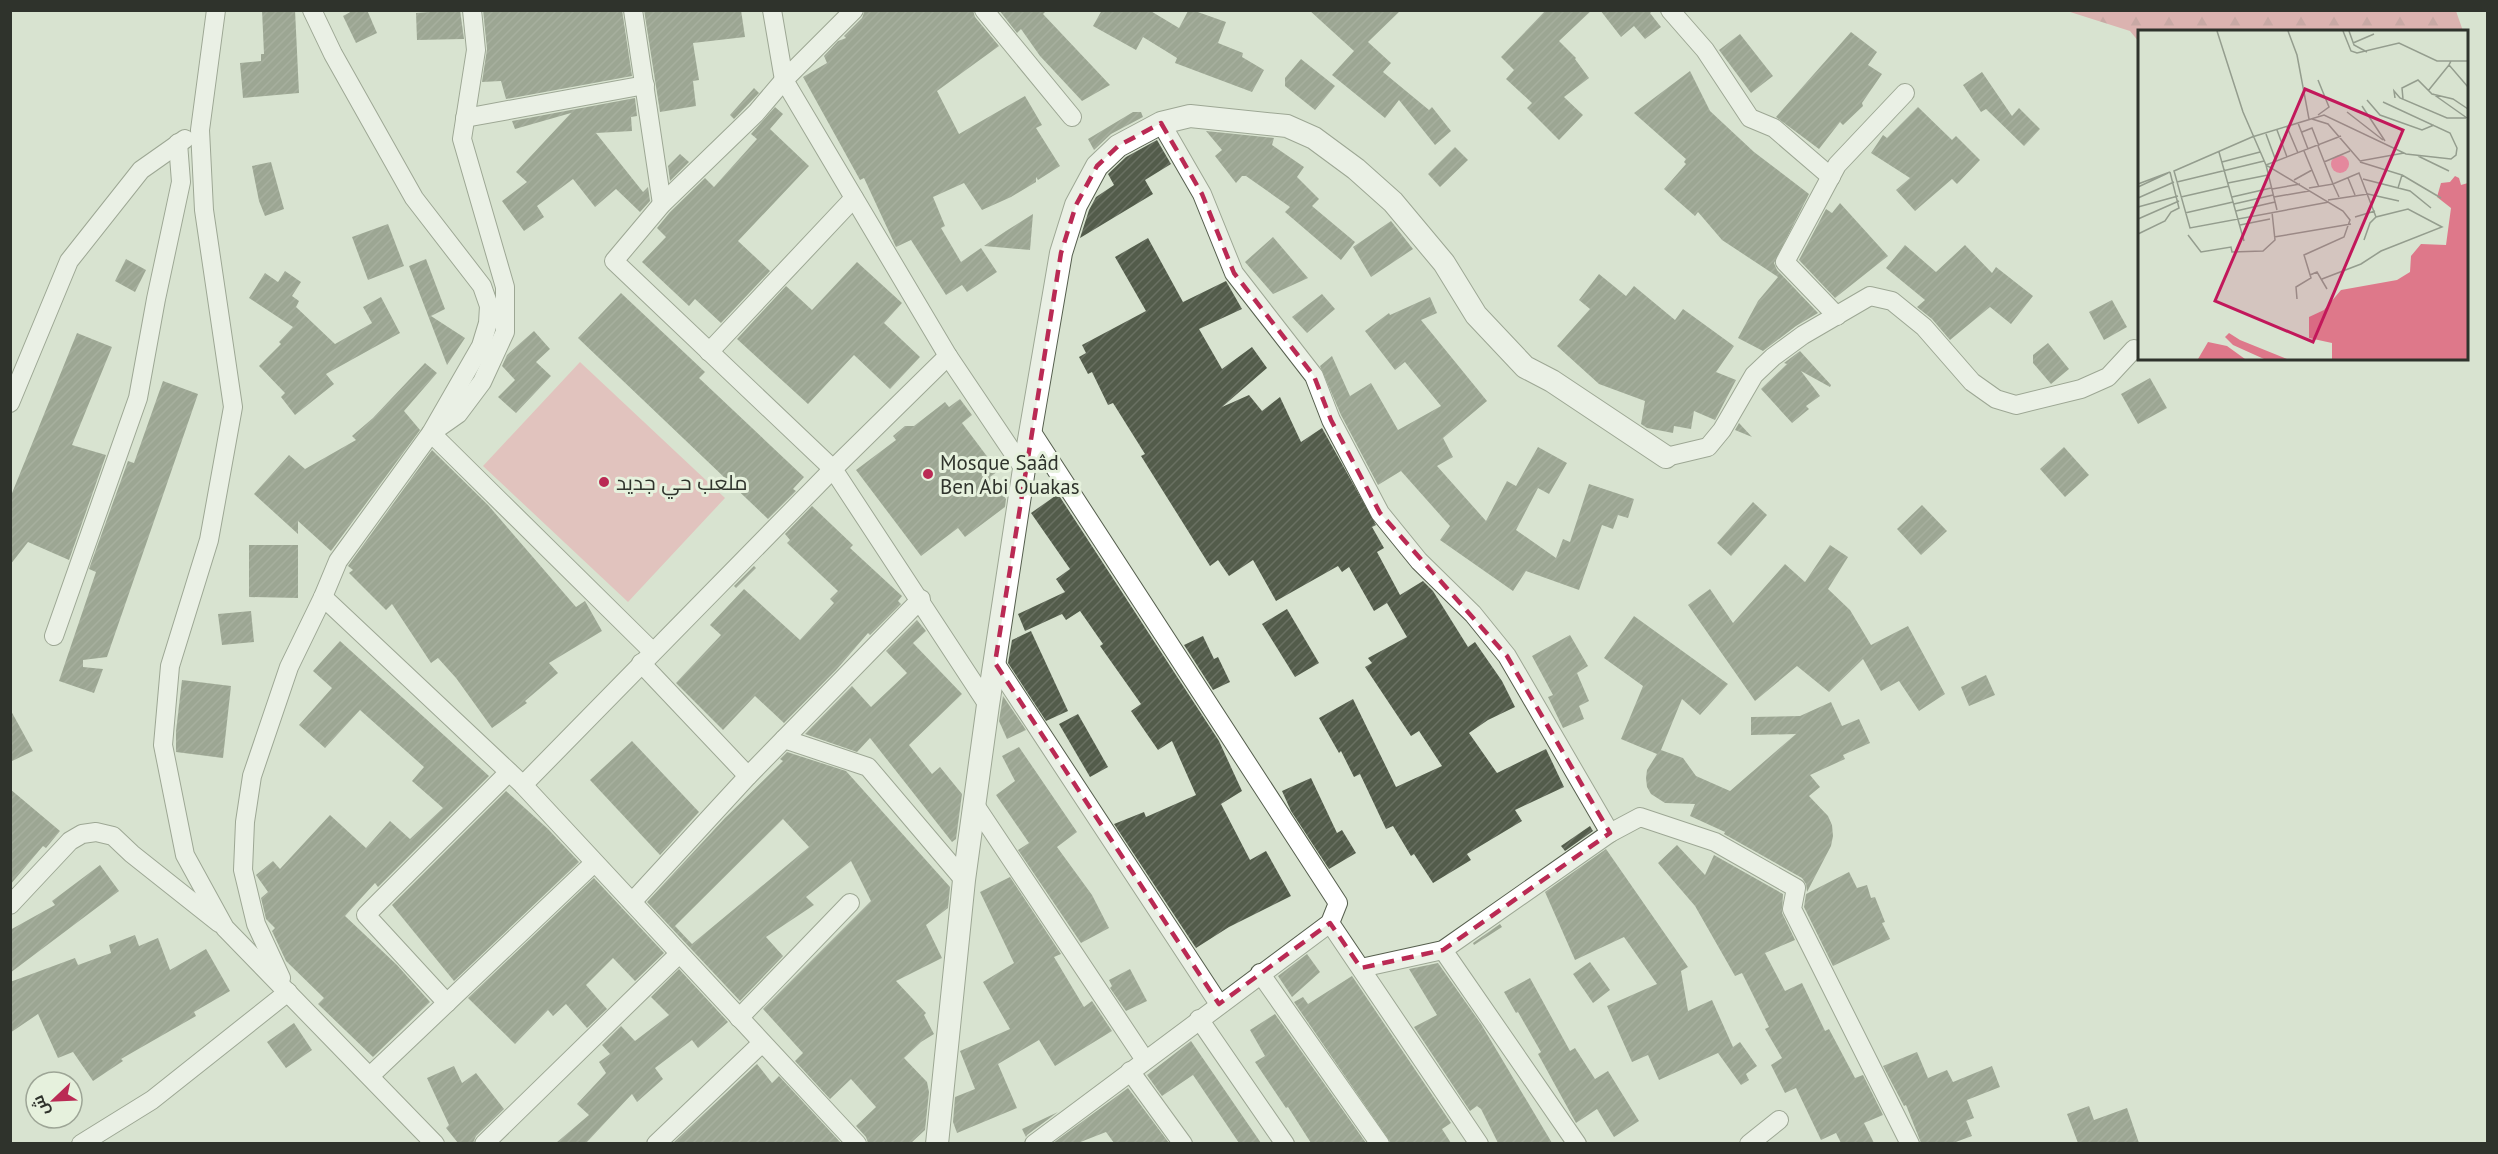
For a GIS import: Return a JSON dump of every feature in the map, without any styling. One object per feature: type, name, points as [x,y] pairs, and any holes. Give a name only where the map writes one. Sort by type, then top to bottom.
[{"type":"street","points":[[216,10],[200,130],[204,210],[232,407],[209,540],[170,666],[163,745],[185,855],[225,928]]},
{"type":"street","points":[[288,992],[256,924],[243,870],[245,822],[252,776],[289,667],[338,561],[432,433],[481,346],[488,323],[489,306],[482,286],[414,198],[333,54],[312,10]]},
{"type":"street","points":[[432,433],[458,414],[482,382],[505,332],[505,287],[462,140],[476,50],[472,10]]},
{"type":"street","points":[[633,10],[662,204]]},
{"type":"street","points":[[772,10],[784,80],[948,356],[1024,469]]},
{"type":"street","points":[[854,10],[784,80],[756,113],[662,204],[614,261],[833,469],[921,599],[988,705]]},
{"type":"street","points":[[984,10],[1072,117]]},
{"type":"street","points":[[1670,10],[1706,50],[1750,118],[1774,128],[1831,177]]},
{"type":"street","points":[[465,118],[645,85]]},
{"type":"street","points":[[1837,316],[1785,262],[1837,165],[1905,93]]},
{"type":"street","points":[[937,1143],[964,880],[988,705],[1024,469],[1061,253],[1076,205],[1097,166],[1118,146],[1161,123],[1190,116],[1287,126],[1314,138],[1356,169],[1393,202],[1444,263],[1476,315],[1525,367],[1552,381],[1666,457],[1708,447],[1722,430],[1754,375],[1773,357],[1803,335],[1870,296],[1892,301],[1924,327],[1972,382],[1996,399],[2016,405],[2073,391],[2108,377],[2134,349]]},
{"type":"street","points":[[1161,123],[1202,195],[1234,273],[1314,376],[1331,420],[1380,513],[1419,561],[1473,614],[1507,656],[1610,833]]},
{"type":"street","points":[[10,403],[69,261],[141,170],[200,130]]},
{"type":"street","points":[[54,636],[138,398],[181,182],[178,143]]},
{"type":"street","points":[[709,352],[854,198]]},
{"type":"street","points":[[447,1003],[366,915],[646,657],[948,356]]},
{"type":"street","points":[[1031,431],[1338,903],[1330,923],[1034,1143]]},
{"type":"street","points":[[432,433],[646,657],[748,776]]},
{"type":"street","points":[[323,597],[516,779],[762,1043],[847,1140]]},
{"type":"street","points":[[632,902],[748,776],[921,599]]},
{"type":"street","points":[[995,663],[1219,1004]]},
{"type":"street","points":[[784,739],[868,766],[964,880]]},
{"type":"street","points":[[975,805],[1138,1065],[1183,1143]]},
{"type":"street","points":[[1361,968],[1443,950],[1610,833],[1640,817],[1714,842],[1796,888],[1792,909],[1910,1143]]},
{"type":"street","points":[[10,905],[70,841],[82,834],[96,832],[112,836],[225,928],[435,1143]]},
{"type":"street","points":[[370,1076],[594,863]]},
{"type":"street","points":[[739,1018],[850,903]]},
{"type":"street","points":[[1330,923],[1479,1143]]},
{"type":"street","points":[[1443,950],[1577,1143]]},
{"type":"street","points":[[484,1143],[679,954]]},
{"type":"street","points":[[1260,973],[1380,1143]]},
{"type":"street","points":[[81,1143],[152,1100],[288,992]]},
{"type":"street","points":[[1199,1019],[1285,1143]]},
{"type":"street","points":[[656,1143],[762,1043]]},
{"type":"street","points":[[1749,1143],[1779,1120]]},
{"type":"highlighted area","points":[[1161,123],[1202,194],[1234,273],[1314,376],[1331,420],[1380,513],[1507,656],[1610,833],[1443,950],[1361,968],[1330,923],[1219,1004],[995,663],[1061,253],[1076,205],[1097,166],[1118,146]]},
{"type":"green space","points":[[2067,11],[2456,11],[2463,30],[2138,30],[2138,41],[2130,31]]},
{"type":"shaded area","name":"ملعب حي جديد","points":[[580,362],[725,498],[628,602],[483,466]]},
{"type":"building","points":[[262,10],[295,10],[299,93],[243,98],[240,63],[261,61],[261,54],[264,54]]},
{"type":"building","points":[[354,10],[367,10],[377,33],[356,43],[343,16]]},
{"type":"building","points":[[460,10],[464,39],[417,40],[416,13]]},
{"type":"building","points":[[483,10],[622,10],[632,76],[506,99],[501,81],[482,82],[487,49]]},
{"type":"building","points":[[644,10],[741,10],[745,37],[693,43],[699,80],[693,81],[696,106],[660,112]]},
{"type":"building","points":[[865,10],[973,10],[975,17],[999,46],[937,91],[959,134],[1025,96],[1042,125],[1036,128],[1060,166],[1038,180],[1036,177],[1036,182],[1011,197],[982,210],[964,183],[933,197],[945,226],[941,228],[961,262],[981,248],[997,272],[967,292],[962,285],[946,295],[911,240],[896,247],[864,178],[860,180],[803,77],[827,63],[824,56],[838,41],[846,38],[844,36],[862,18]]},
{"type":"building","points":[[999,10],[1047,10],[1043,14],[1110,85],[1082,101],[1040,56],[1021,29],[1017,33]]},
{"type":"building","points":[[1102,10],[1149,10],[1179,28],[1188,11],[1195,11],[1226,22],[1218,43],[1243,53],[1242,57],[1264,70],[1252,92],[1175,63],[1177,58],[1143,37],[1136,50],[1093,26]]},
{"type":"building","points":[[1309,10],[1401,10],[1368,42],[1391,63],[1383,72],[1429,110],[1432,107],[1451,131],[1435,145],[1399,100],[1385,118],[1332,75],[1354,51]]},
{"type":"building","points":[[1546,10],[1592,10],[1559,41],[1576,58],[1589,78],[1564,97],[1583,115],[1559,140],[1527,108],[1532,103],[1506,79],[1514,70],[1501,57]]},
{"type":"building","points":[[1600,10],[1653,10],[1650,13],[1661,27],[1645,39],[1634,26],[1621,37]]},
{"type":"building","points":[[1851,32],[1877,52],[1868,65],[1882,74],[1862,103],[1863,106],[1843,125],[1840,122],[1819,149],[1776,117]]},
{"type":"building","points":[[1740,34],[1773,76],[1751,93],[1719,50]]},
{"type":"building","points":[[1301,59],[1335,86],[1315,110],[1285,86],[1285,78]]},
{"type":"building","points":[[1690,71],[1710,111],[1754,152],[1809,194],[1774,263],[1777,270],[1818,313],[1796,326],[1763,351],[1738,338],[1758,301],[1778,277],[1722,240],[1698,212],[1695,216],[1664,189],[1686,164],[1684,162],[1686,159],[1634,113]]},
{"type":"building","points":[[1982,72],[2012,116],[2019,108],[2040,129],[2024,146],[1986,109],[1981,112],[1963,85]]},
{"type":"building","points":[[754,88],[759,93],[734,119],[730,115]]},
{"type":"building","points":[[635,98],[637,116],[631,117],[632,131],[596,133],[643,192],[648,187],[650,201],[640,212],[616,189],[595,207],[573,179],[537,206],[544,217],[524,231],[502,201],[527,182],[516,172],[571,113],[515,129],[512,121]]},
{"type":"building","points":[[775,107],[783,114],[770,129],[809,166],[738,241],[770,271],[721,323],[695,299],[689,306],[642,262],[666,237],[657,228],[670,212],[705,178],[714,187],[757,139],[751,134]]},
{"type":"building","points":[[1918,107],[1952,140],[1956,136],[1980,160],[1957,184],[1952,179],[1915,211],[1896,190],[1910,178],[1871,153],[1883,135],[1887,138]]},
{"type":"building","points":[[1133,112],[1141,112],[1143,117],[1111,134],[1094,150],[1088,139]]},
{"type":"building","points":[[1206,131],[1274,138],[1272,145],[1304,167],[1297,177],[1319,199],[1312,206],[1355,242],[1341,260],[1285,212],[1290,207],[1246,176],[1242,176],[1236,183],[1215,156],[1222,150]]},
{"type":"building","points":[[1157,140],[1171,164],[1145,180],[1153,194],[1080,238],[1096,197],[1114,185],[1108,174],[1126,157]]},
{"type":"building","points":[[1455,147],[1468,160],[1440,187],[1428,174]]},
{"type":"building","points":[[680,154],[689,162],[670,181],[668,166]]},
{"type":"building","points":[[271,162],[284,209],[265,216],[259,201],[252,166]]},
{"type":"building","points":[[1840,203],[1888,256],[1835,298],[1799,260],[1826,209],[1832,213]]},
{"type":"building","points":[[1033,214],[1030,250],[984,246],[1006,231]]},
{"type":"building","points":[[1391,221],[1413,249],[1371,277],[1353,247]]},
{"type":"building","points":[[388,224],[404,266],[368,280],[352,237]]},
{"type":"building","points":[[1273,237],[1308,278],[1273,294],[1245,262]]},
{"type":"building","points":[[1148,238],[1183,302],[1226,281],[1242,309],[1199,329],[1222,369],[1252,347],[1267,368],[1222,407],[1249,395],[1262,411],[1280,397],[1301,442],[1322,428],[1376,525],[1372,527],[1384,548],[1377,552],[1400,595],[1423,581],[1433,591],[1468,647],[1475,642],[1502,681],[1515,707],[1488,720],[1469,733],[1497,773],[1546,749],[1564,787],[1515,810],[1522,821],[1467,854],[1471,860],[1433,883],[1414,854],[1411,856],[1393,826],[1386,829],[1360,774],[1354,777],[1341,751],[1339,753],[1319,718],[1353,699],[1396,787],[1442,766],[1419,731],[1411,736],[1365,667],[1372,663],[1368,658],[1407,637],[1387,603],[1374,611],[1349,567],[1342,572],[1338,566],[1276,601],[1253,560],[1229,576],[1218,560],[1210,566],[1141,456],[1145,454],[1113,403],[1108,405],[1092,372],[1088,374],[1079,357],[1086,353],[1082,345],[1146,311],[1115,257]]},
{"type":"building","points":[[1905,245],[1936,272],[1965,245],[1992,273],[1996,267],[2033,296],[2011,324],[1990,307],[1950,340],[1932,319],[1917,307],[1925,300],[1886,268]]},
{"type":"building","points":[[126,259],[146,270],[135,292],[115,281]]},
{"type":"building","points":[[426,259],[445,309],[431,316],[465,338],[447,365],[409,266]]},
{"type":"building","points":[[857,262],[902,303],[884,323],[920,357],[890,389],[854,355],[808,404],[737,339],[786,286],[812,310]]},
{"type":"building","points":[[285,271],[301,282],[292,296],[299,301],[296,307],[335,344],[372,323],[363,307],[381,297],[400,333],[326,374],[334,384],[295,415],[281,397],[285,393],[259,366],[281,344],[279,342],[293,327],[249,298],[265,273],[278,282]]},
{"type":"building","points":[[1599,274],[1626,296],[1634,286],[1675,320],[1683,309],[1734,346],[1716,372],[1736,380],[1715,420],[1694,411],[1691,429],[1674,426],[1673,433],[1647,428],[1641,424],[1645,401],[1599,384],[1557,346],[1590,309],[1579,300]]},
{"type":"building","points":[[621,293],[705,372],[699,378],[804,477],[793,489],[796,491],[768,519],[578,338]]},
{"type":"building","points":[[1322,294],[1335,309],[1307,333],[1292,317]]},
{"type":"building","points":[[1430,297],[1437,313],[1421,320],[1487,401],[1443,438],[1453,457],[1437,466],[1486,521],[1507,481],[1516,486],[1538,447],[1567,463],[1549,494],[1538,488],[1516,530],[1556,558],[1563,539],[1570,542],[1589,484],[1634,499],[1628,518],[1618,515],[1613,529],[1602,525],[1579,590],[1526,571],[1513,591],[1440,540],[1450,526],[1401,471],[1378,485],[1341,415],[1320,366],[1332,356],[1350,396],[1371,383],[1398,430],[1441,406],[1405,362],[1395,370],[1365,331],[1389,313],[1390,315]]},
{"type":"building","points":[[2112,300],[2127,327],[2104,340],[2089,312]]},
{"type":"building","points":[[534,331],[550,349],[536,362],[551,376],[516,413],[498,397],[515,380],[502,366],[507,355]]},
{"type":"building","points":[[77,333],[112,347],[72,445],[106,455],[69,560],[28,542],[10,565],[10,498]]},
{"type":"building","points":[[2048,343],[2069,369],[2051,384],[2033,363],[2033,355]]},
{"type":"building","points":[[1800,351],[1831,385],[1830,387],[1801,371],[1820,396],[1806,406],[1809,409],[1792,423],[1761,389],[1787,364],[1784,363]]},
{"type":"building","points":[[425,363],[437,373],[404,411],[420,430],[331,551],[298,521],[298,534],[254,494],[289,455],[305,469],[356,440],[352,436],[373,418]]},
{"type":"building","points":[[2150,378],[2167,408],[2138,424],[2121,394]]},
{"type":"building","points":[[163,381],[198,394],[107,657],[83,660],[83,667],[103,669],[94,693],[59,681],[96,572],[89,569],[128,461],[134,463]]},
{"type":"building","points":[[960,399],[972,415],[962,423],[998,471],[990,477],[1006,499],[1005,507],[965,537],[958,528],[921,556],[856,470],[896,440],[893,436],[905,426],[914,426],[945,402],[949,407]]},
{"type":"building","points":[[1739,423],[1752,437],[1735,430]]},
{"type":"building","points":[[2064,447],[2089,475],[2065,497],[2040,469]]},
{"type":"building","points":[[432,450],[488,505],[576,607],[585,601],[602,631],[549,663],[558,673],[525,701],[527,703],[492,728],[456,678],[438,658],[431,663],[392,604],[386,610],[349,573],[353,570],[348,566]]},
{"type":"building","points":[[1058,494],[1219,741],[1242,791],[1221,804],[1250,860],[1266,851],[1291,896],[1229,927],[1196,948],[1114,824],[1144,812],[1146,817],[1196,795],[1172,741],[1158,750],[1131,711],[1141,704],[1100,646],[1103,644],[1080,611],[1066,620],[1062,614],[1025,631],[1018,614],[1065,592],[1056,579],[1070,569],[1031,513]]},
{"type":"building","points":[[1753,502],[1767,515],[1731,556],[1717,543]]},
{"type":"building","points":[[1922,505],[1947,531],[1921,555],[1897,529]]},
{"type":"building","points":[[812,506],[853,545],[850,548],[902,596],[898,601],[901,604],[870,635],[868,633],[837,669],[784,723],[755,696],[723,730],[676,683],[721,635],[710,625],[744,589],[800,640],[834,603],[830,599],[838,591],[787,543],[790,540],[785,534]]},
{"type":"building","points":[[249,545],[298,545],[298,598],[249,597]]},
{"type":"building","points":[[1830,545],[1848,557],[1828,589],[1850,610],[1871,645],[1908,626],[1945,694],[1919,711],[1899,681],[1881,691],[1863,659],[1829,692],[1797,666],[1755,701],[1688,605],[1710,589],[1733,623],[1785,564],[1805,582]]},
{"type":"building","points":[[754,566],[756,568],[736,588],[734,586]]},
{"type":"building","points":[[1287,609],[1319,663],[1295,677],[1262,624]]},
{"type":"building","points":[[251,611],[254,642],[222,645],[218,614]]},
{"type":"building","points":[[1634,616],[1728,684],[1700,715],[1682,699],[1661,750],[1683,758],[1696,776],[1730,791],[1796,734],[1751,735],[1751,717],[1800,716],[1831,702],[1842,726],[1859,719],[1870,743],[1843,755],[1845,759],[1810,775],[1820,787],[1809,796],[1828,816],[1833,836],[1831,846],[1807,892],[1802,878],[1724,834],[1725,832],[1690,816],[1695,804],[1665,803],[1651,794],[1647,787],[1647,770],[1657,754],[1621,739],[1643,686],[1604,658]]},
{"type":"building","points":[[917,620],[926,631],[913,643],[962,694],[909,745],[932,774],[940,767],[962,794],[956,839],[952,842],[870,738],[857,752],[805,734],[852,686],[871,707],[907,673],[886,651]]},
{"type":"building","points":[[1031,631],[1068,711],[1046,721],[1008,663],[1012,640]]},
{"type":"building","points":[[1570,635],[1588,666],[1577,673],[1589,701],[1579,706],[1584,719],[1563,728],[1548,697],[1553,695],[1532,656]]},
{"type":"building","points":[[1203,636],[1214,659],[1218,657],[1230,682],[1213,690],[1184,645]]},
{"type":"building","points":[[340,641],[489,776],[378,887],[375,883],[345,916],[397,965],[430,1002],[373,1057],[318,1004],[324,998],[286,961],[272,931],[275,928],[266,919],[261,898],[268,892],[256,875],[273,861],[280,869],[330,815],[366,848],[390,821],[410,839],[443,808],[412,781],[424,767],[360,710],[325,748],[299,725],[332,688],[313,671]]},
{"type":"building","points":[[1986,675],[1995,695],[1969,706],[1961,687]]},
{"type":"building","points":[[182,680],[231,686],[223,758],[176,752]]},
{"type":"building","points":[[1003,696],[1026,730],[1007,739],[999,721]]},
{"type":"building","points":[[10,709],[33,751],[10,762]]},
{"type":"building","points":[[1078,714],[1108,767],[1090,777],[1059,724]]},
{"type":"building","points":[[632,741],[699,812],[660,855],[590,780]]},
{"type":"building","points":[[1019,747],[1077,832],[1057,847],[1092,895],[1109,928],[1081,943],[1018,850],[1029,843],[996,795],[1015,781],[1002,756]]},
{"type":"building","points":[[787,752],[846,771],[950,887],[948,908],[926,925],[942,958],[896,981],[926,1013],[924,1015],[934,1034],[921,1042],[904,1058],[927,1082],[929,1092],[925,1130],[911,1143],[868,1143],[866,1137],[856,1126],[876,1107],[851,1079],[830,1099],[795,1061],[803,1053],[763,1009],[871,901],[851,861],[806,897],[814,905],[766,937],[783,956],[740,1001],[647,902],[725,818],[783,761],[780,759]],"holes":[[[783,819],[809,847],[692,944],[675,926]]]},
{"type":"building","points":[[1311,778],[1337,833],[1342,830],[1356,853],[1329,869],[1291,811],[1282,791]]},
{"type":"building","points":[[10,789],[60,831],[46,848],[43,846],[10,885]]},
{"type":"building","points":[[506,791],[548,829],[579,862],[454,981],[392,905]]},
{"type":"building","points":[[1590,826],[1593,831],[1565,851],[1561,846]]},
{"type":"building","points":[[1677,845],[1705,875],[1714,855],[1783,894],[1782,913],[1795,940],[1765,953],[1785,991],[1802,983],[1825,1031],[1829,1029],[1855,1078],[1863,1075],[1883,1115],[1864,1123],[1874,1143],[1841,1143],[1836,1133],[1821,1140],[1796,1088],[1785,1093],[1771,1065],[1782,1058],[1765,1029],[1769,1027],[1742,973],[1735,976],[1695,906],[1658,863]]},
{"type":"building","points":[[1606,849],[1688,967],[1681,971],[1688,1011],[1712,1000],[1733,1047],[1740,1042],[1757,1066],[1746,1074],[1749,1080],[1741,1085],[1718,1053],[1659,1080],[1648,1055],[1632,1062],[1607,1006],[1657,984],[1624,937],[1575,960],[1545,892]]},
{"type":"building","points":[[100,865],[119,891],[10,973],[10,930],[55,905],[52,901]]},
{"type":"building","points":[[1849,872],[1857,888],[1867,885],[1871,898],[1875,897],[1885,922],[1882,923],[1890,939],[1833,966],[1804,907],[1806,894]]},
{"type":"building","points":[[1010,877],[1061,954],[1054,957],[1084,1007],[1092,1001],[1112,1031],[1055,1066],[1039,1040],[998,1064],[1017,1108],[957,1133],[953,1122],[955,1097],[975,1089],[960,1051],[1010,1029],[983,982],[1014,963],[980,892]]},
{"type":"building","points":[[594,878],[664,953],[635,981],[613,958],[586,985],[607,1009],[587,1028],[566,1004],[553,1016],[548,1010],[515,1044],[468,998]]},
{"type":"building","points":[[1500,924],[1502,927],[1474,945],[1473,943]]},
{"type":"building","points":[[135,935],[139,946],[158,938],[170,970],[206,949],[230,991],[194,1012],[196,1016],[121,1059],[123,1061],[93,1081],[73,1052],[58,1058],[38,1014],[10,1033],[10,982],[75,958],[78,965],[111,953],[109,945]]},
{"type":"building","points":[[1307,954],[1320,972],[1292,997],[1278,976]]},
{"type":"building","points":[[1590,962],[1610,990],[1593,1003],[1573,974]]},
{"type":"building","points":[[1438,963],[1481,1024],[1552,1143],[1498,1143],[1481,1109],[1477,1106],[1470,1111],[1414,1027],[1437,1015],[1409,969]]},
{"type":"building","points":[[679,969],[728,1022],[698,1048],[692,1040],[655,1068],[663,1079],[637,1102],[632,1094],[586,1143],[556,1143],[589,1115],[577,1104],[606,1073],[599,1062],[610,1054],[602,1045],[621,1026],[635,1041],[669,1015],[651,997]]},
{"type":"building","points":[[1130,969],[1147,1001],[1126,1011],[1110,988],[1112,986],[1109,980]]},
{"type":"building","points":[[1352,976],[1451,1123],[1442,1129],[1451,1143],[1391,1143],[1294,1002],[1303,997],[1308,1004]]},
{"type":"building","points":[[1530,978],[1570,1051],[1575,1048],[1595,1079],[1608,1071],[1639,1121],[1614,1137],[1597,1109],[1576,1123],[1538,1054],[1541,1052],[1504,992]]},
{"type":"building","points":[[1275,1014],[1366,1143],[1311,1143],[1288,1107],[1286,1108],[1255,1062],[1265,1056],[1250,1030]]},
{"type":"building","points":[[294,1023],[312,1050],[286,1068],[267,1042]]},
{"type":"building","points":[[1191,1041],[1261,1143],[1239,1143],[1193,1075],[1162,1096],[1147,1075]]},
{"type":"building","points":[[1917,1052],[1928,1078],[1947,1070],[1953,1082],[1992,1066],[2000,1087],[1967,1100],[1974,1118],[1966,1121],[1972,1136],[1953,1143],[1921,1143],[1906,1105],[1904,1106],[1883,1066]]},
{"type":"building","points":[[757,1064],[772,1083],[779,1076],[841,1143],[673,1143]]},
{"type":"building","points":[[454,1066],[462,1083],[476,1073],[504,1109],[476,1136],[473,1143],[458,1143],[446,1128],[449,1125],[427,1078]]},
{"type":"building","points":[[1128,1088],[1169,1143],[1114,1143],[1106,1132],[1078,1143],[1053,1143]]},
{"type":"building","points":[[2089,1106],[2094,1120],[2127,1108],[2139,1143],[2078,1143],[2067,1114]]},
{"type":"building","points":[[1058,1112],[1027,1135],[1026,1137],[1022,1129]]},
{"type":"place","name":"Mosque Saâd Ben Abi Ouakas","points":[[928,474]]},
{"type":"place","name":"ملعب حي جديد","points":[[604,482]]}]
